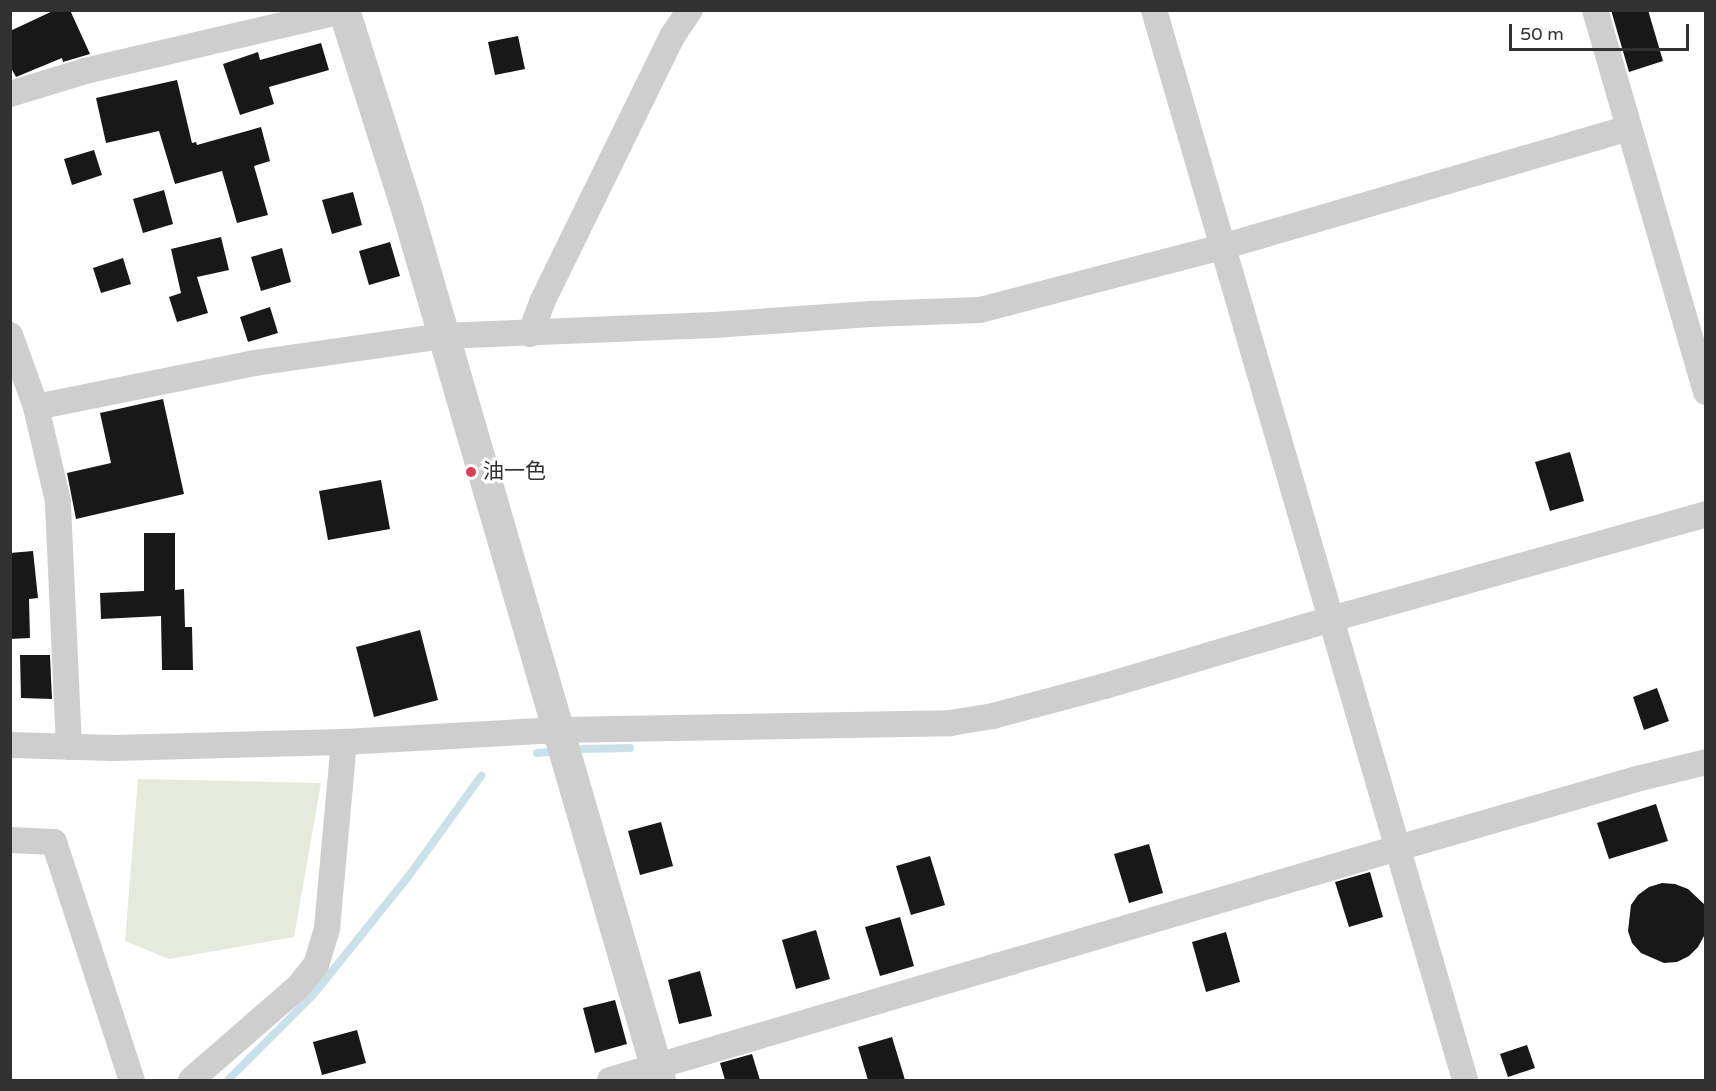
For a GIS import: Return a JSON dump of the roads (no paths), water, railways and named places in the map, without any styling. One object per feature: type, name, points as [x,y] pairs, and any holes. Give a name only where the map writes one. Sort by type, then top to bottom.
[{"type":"street","points":[[530,334],[542,302],[673,35],[690,10]]},
{"type":"street","points":[[1154,10],[1465,1080]]},
{"type":"street","points":[[1595,10],[1706,392]]},
{"type":"street","points":[[10,94],[85,70],[345,11],[408,213],[658,1074]]},
{"type":"street","points":[[36,407],[255,363],[442,336],[530,334],[980,310],[1222,247],[1629,128]]},
{"type":"street","points":[[10,335],[36,407],[58,501],[69,747]]},
{"type":"street","points":[[10,745],[114,748],[344,742],[558,730],[950,723],[993,716],[1094,689],[1331,618],[1706,514]]},
{"type":"street","points":[[191,1080],[298,987],[316,965],[327,928],[344,742]]},
{"type":"street","points":[[610,1080],[658,1074],[1398,848],[1641,778],[1706,762]]},
{"type":"street","points":[[10,840],[54,842],[132,1080]]},
{"type":"waterway","points":[[582,749],[630,748]]},
{"type":"waterway","points":[[537,753],[550,752]]},
{"type":"waterway","points":[[228,1080],[313,995],[408,877],[481,776]]},
{"type":"place","name":"油一色","points":[[471,472]]}]
